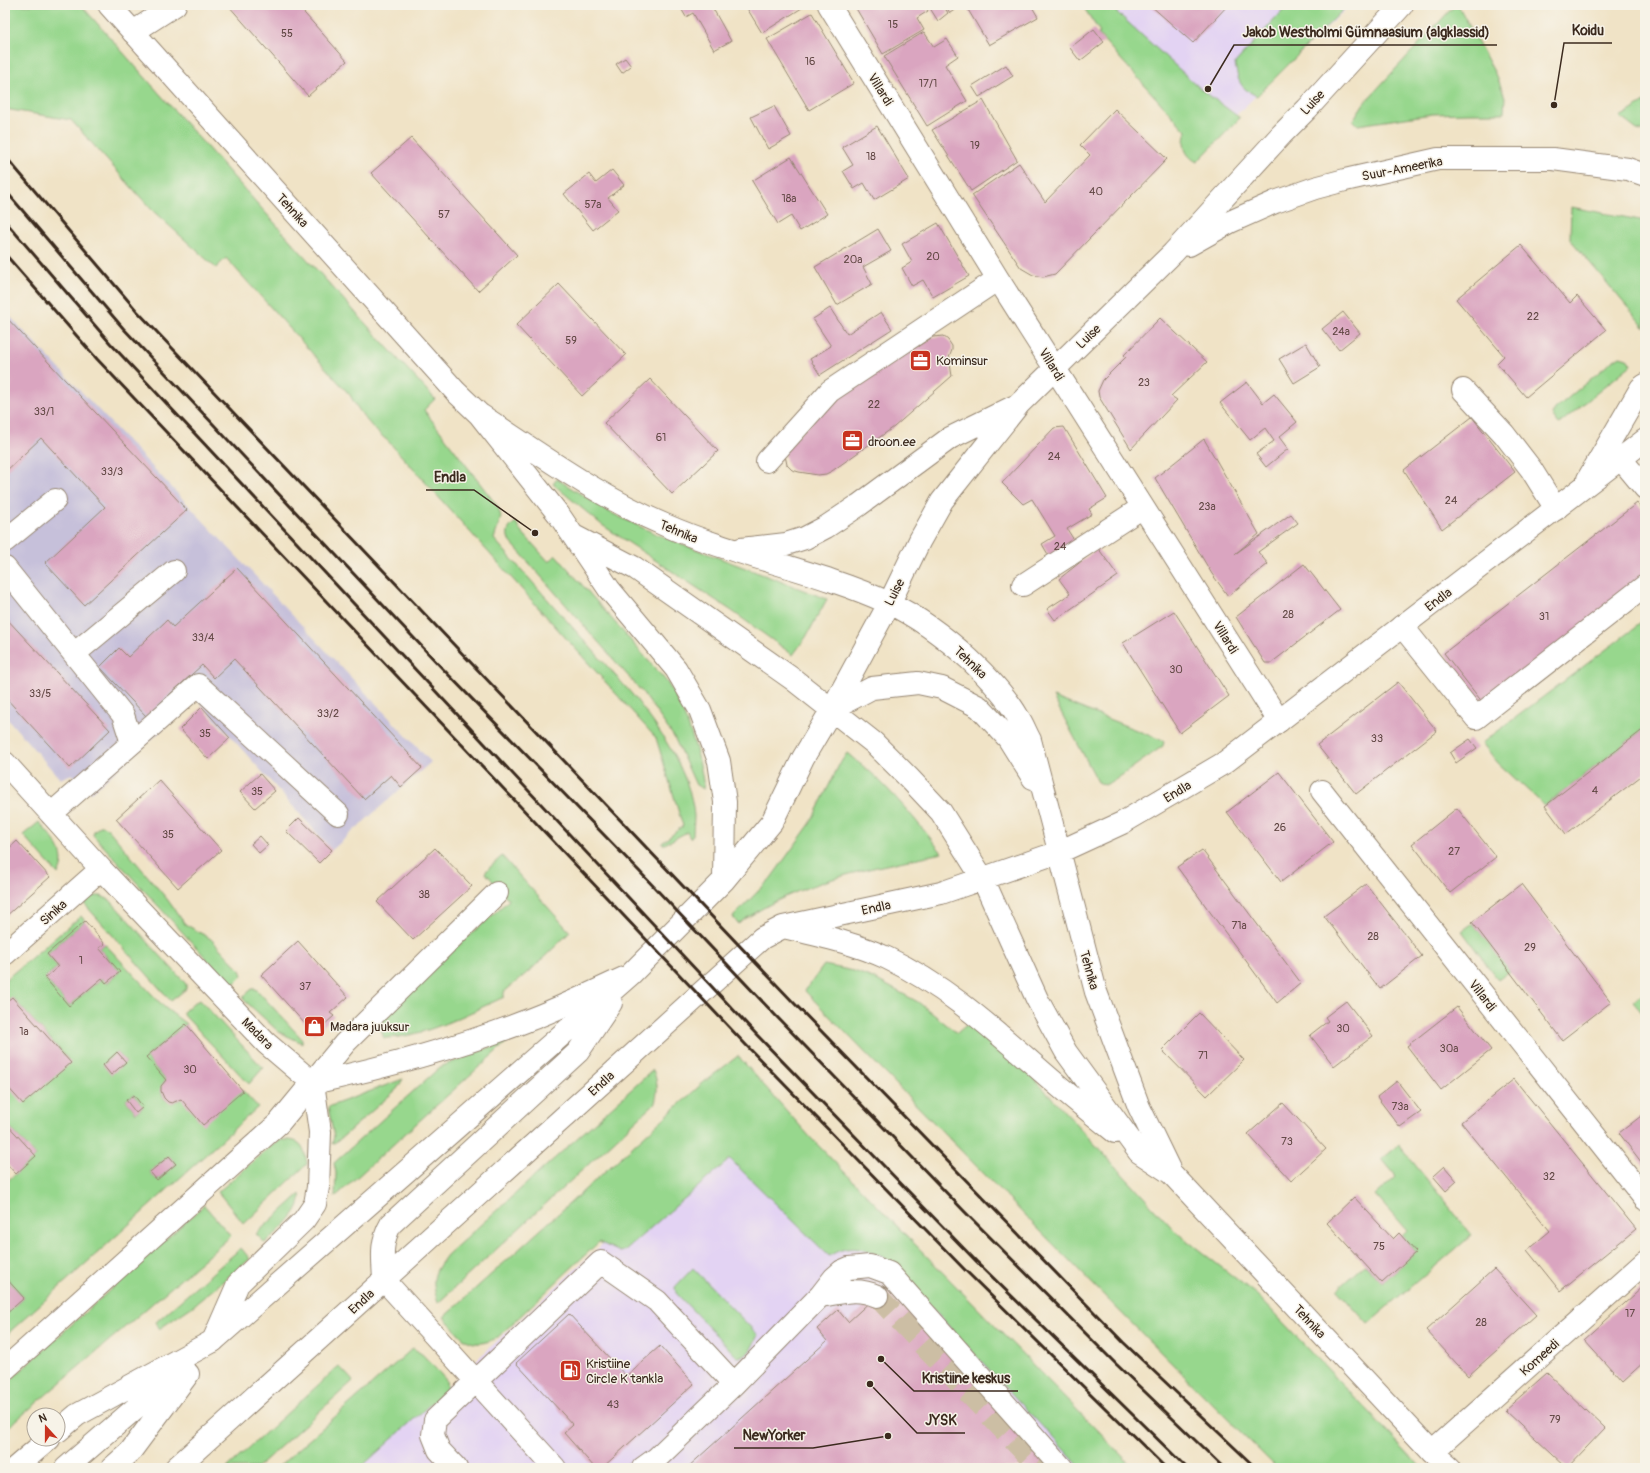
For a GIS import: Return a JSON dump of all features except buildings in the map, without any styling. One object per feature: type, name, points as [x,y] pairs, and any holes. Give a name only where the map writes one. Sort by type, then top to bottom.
[{"type":"main road","name":"Tehnika","points":[[109,5],[456,392],[479,414],[574,536],[635,568],[783,671],[874,743],[940,812],[983,879],[1038,999],[1066,1052],[1139,1152],[1171,1173],[1432,1452],[1450,1468]]},
{"type":"main road","points":[[133,32],[175,5]]},
{"type":"main road","name":"Villardi","points":[[829,5],[998,280],[1279,721]]},
{"type":"main road","name":"Luise","points":[[832,709],[889,604],[920,540],[942,501],[1019,404],[1174,253],[1402,5]]},
{"type":"main road","name":"Suur-Ameerika","points":[[1174,253],[1230,222],[1275,202],[1315,188],[1438,158],[1553,159],[1628,168],[1645,175]]},
{"type":"main road","points":[[767,461],[830,391],[998,280]]},
{"type":"main road","points":[[1582,489],[1641,388],[1645,385]]},
{"type":"main road","points":[[1463,390],[1504,434],[1531,469],[1556,509]]},
{"type":"main road","points":[[734,550],[786,544],[805,538],[819,531],[859,505],[950,438],[1019,404]]},
{"type":"main road","name":"Tehnika","points":[[479,414],[591,487],[663,524],[698,540],[842,584],[889,604],[920,621],[955,646],[981,670],[1019,717],[1030,740],[1096,992],[1139,1107],[1171,1173]]},
{"type":"main road","name":"Endla","points":[[176,1468],[762,938],[783,927],[941,893],[1059,852],[1122,823],[1224,763],[1645,440]]},
{"type":"main road","points":[[1621,459],[1645,488]]},
{"type":"main road","points":[[5,541],[55,500]]},
{"type":"main road","points":[[1023,585],[1143,507]]},
{"type":"main road","points":[[574,536],[609,590],[676,669],[700,710],[719,761],[725,802],[724,880]]},
{"type":"main road","points":[[5,568],[123,715],[132,743]]},
{"type":"main road","points":[[74,654],[174,570]]},
{"type":"main road","points":[[1402,626],[1476,718],[1645,586]]},
{"type":"main road","points":[[66,1468],[630,975],[724,880],[772,822],[803,758],[832,709],[872,688],[918,683],[942,688],[979,707],[1008,738],[1044,796]]},
{"type":"main road","points":[[51,814],[198,685],[338,814]]},
{"type":"main road","name":"Madara","points":[[5,763],[101,869],[266,1043],[313,1082]]},
{"type":"main road","name":"Villardi","points":[[1322,791],[1645,1198]]},
{"type":"main road","name":"Sinika","points":[[5,954],[101,869]]},
{"type":"main road","points":[[5,1369],[279,1123],[345,1043],[498,893]]},
{"type":"main road","points":[[783,927],[846,942],[886,957],[926,979],[970,1009],[1072,1098],[1139,1152]]},
{"type":"main road","points":[[313,1082],[386,1066],[460,1044],[527,1021],[630,975]]},
{"type":"main road","points":[[555,1468],[384,1280],[382,1247],[386,1233],[391,1224],[578,1052],[630,975]]},
{"type":"main road","points":[[112,1468],[130,1452],[213,1341],[238,1284],[304,1220],[315,1204],[319,1180],[320,1132],[313,1082]]},
{"type":"main road","points":[[456,1468],[439,1450],[433,1435],[435,1420],[601,1262],[657,1301],[734,1384]]},
{"type":"main road","name":"Komeedi","points":[[1432,1452],[1645,1262]]},
{"type":"main road","points":[[643,1468],[657,1458],[734,1384],[820,1296],[834,1278],[849,1268],[870,1266],[889,1273],[1062,1468]]},
{"type":"main road","points":[[820,1296],[856,1290],[868,1292],[876,1296]]},
{"type":"main road","points":[[66,1424],[77,1415],[213,1341]]},
{"type":"main road","points":[[15,1468],[40,1447]]},
{"type":"shaded area","points":[[1082,5],[1350,5],[1204,146],[1096,27]]},
{"type":"shaded area","points":[[5,311],[431,762],[332,850],[197,699],[91,793],[72,774],[60,779],[5,716]]},
{"type":"shaded area","points":[[746,1112],[1092,1468],[359,1468]]},
{"type":"green space","points":[[5,5],[81,5],[301,252],[435,399],[424,410],[498,507],[501,517],[494,539],[631,693],[652,720],[672,751],[687,783],[692,799],[694,818],[693,835],[690,838],[687,832],[663,845],[662,843],[683,826],[656,738],[388,441],[371,426],[357,408],[350,395],[226,258],[216,268],[152,210],[71,120],[5,109]]},
{"type":"green space","points":[[1082,5],[1109,5],[1202,90],[1240,118],[1197,162],[1189,156],[1185,149],[1184,141],[1186,131],[1098,34],[1100,32]]},
{"type":"green space","points":[[1288,5],[1348,5],[1257,96],[1241,84],[1237,75],[1235,63]]},
{"type":"green space","points":[[1455,5],[1458,5],[1498,79],[1505,97],[1504,113],[1432,114],[1358,125],[1353,120],[1364,103]]},
{"type":"green space","points":[[1645,102],[1645,132],[1637,130],[1620,117]]},
{"type":"green space","points":[[1571,207],[1645,221],[1645,328],[1570,239]]},
{"type":"green space","points":[[1620,356],[1627,358],[1631,365],[1559,424],[1552,415],[1555,409]]},
{"type":"green space","points":[[557,479],[609,512],[656,534],[827,599],[806,637],[793,655],[732,611],[602,525],[553,484]]},
{"type":"green space","points":[[516,522],[520,530],[549,562],[556,555],[667,682],[686,720],[696,747],[704,789],[696,785],[674,737],[643,693],[509,540],[508,530]]},
{"type":"green space","points":[[1645,620],[1645,728],[1545,806],[1498,763],[1482,743]]},
{"type":"green space","points":[[1053,697],[1164,741],[1163,746],[1115,780],[1105,785],[1098,782]]},
{"type":"green space","points":[[847,753],[887,788],[942,853],[889,864],[836,878],[810,887],[761,909],[738,924],[733,917],[771,878],[810,824],[839,765]]},
{"type":"green space","points":[[39,822],[54,840],[61,853],[61,867],[58,874],[23,835]]},
{"type":"green space","points":[[100,826],[108,829],[167,899],[185,924],[211,939],[241,971],[242,976],[235,983],[229,983],[93,835],[94,831]]},
{"type":"green space","points":[[502,856],[570,932],[534,967],[504,992],[504,997],[446,1024],[415,1034],[384,1038],[378,1023],[401,997],[509,900],[485,872]]},
{"type":"green space","points":[[86,896],[101,896],[110,900],[186,984],[186,989],[171,1001],[80,899]]},
{"type":"green space","points":[[81,916],[85,921],[47,954],[58,967],[45,978],[69,1006],[102,978],[107,983],[120,972],[99,948],[105,944],[164,1007],[186,1024],[146,1057],[166,1080],[161,1090],[163,1097],[168,1102],[172,1103],[181,1099],[243,1091],[258,1107],[5,1336],[5,1315],[24,1298],[5,1277],[5,1183],[36,1156],[5,1122],[5,1084],[68,1059],[12,997],[5,1003],[5,980]],"holes":[[[117,1052],[126,1062],[111,1074],[103,1065]],[[134,1095],[143,1107],[136,1113],[126,1100]],[[169,1156],[176,1164],[157,1180],[150,1172]]]},
{"type":"green space","points":[[1473,923],[1510,971],[1498,980],[1462,931]]},
{"type":"green space","points":[[824,965],[854,971],[875,979],[918,1002],[957,1033],[970,1022],[999,1045],[1040,1085],[1176,1232],[1257,1295],[1422,1468],[1277,1468],[1040,1231],[805,991]]},
{"type":"green space","points":[[252,989],[256,989],[302,1039],[302,1043],[279,1032],[244,1000],[244,996]]},
{"type":"green space","points":[[1645,992],[1645,1016],[1633,1002]]},
{"type":"green space","points":[[200,1000],[263,1068],[249,1084],[182,1013],[193,1003]]},
{"type":"green space","points":[[509,1040],[335,1197],[336,1173],[334,1163],[440,1067]]},
{"type":"green space","points":[[738,1056],[810,1137],[1134,1468],[1081,1468],[885,1258],[871,1252],[857,1249],[843,1250],[829,1256],[730,1159],[624,1251],[620,1252],[599,1242],[497,1338],[487,1342],[472,1343],[456,1331],[444,1317],[704,1082]]},
{"type":"green space","points":[[653,1070],[657,1086],[655,1103],[438,1303],[434,1288],[434,1278],[438,1268],[447,1255]]},
{"type":"green space","points":[[403,1079],[397,1089],[339,1140],[332,1144],[334,1137],[328,1107]]},
{"type":"green space","points":[[281,1140],[293,1141],[300,1144],[303,1148],[307,1164],[244,1224],[218,1192],[273,1144]]},
{"type":"green space","points":[[1399,1145],[1472,1235],[1368,1324],[1337,1290],[1365,1265],[1382,1283],[1416,1252],[1402,1236],[1407,1231],[1375,1195],[1396,1176],[1382,1159]]},
{"type":"green space","points":[[300,1194],[300,1201],[294,1214],[265,1243],[256,1234]]},
{"type":"green space","points":[[204,1205],[231,1236],[32,1407],[26,1407],[26,1412],[5,1430],[5,1385]]},
{"type":"green space","points":[[241,1248],[250,1259],[193,1306],[159,1329],[156,1322]]},
{"type":"green space","points":[[693,1268],[758,1335],[750,1350],[745,1355],[737,1357],[676,1293],[675,1287]]},
{"type":"green space","points":[[413,1348],[423,1355],[446,1380],[447,1389],[360,1468],[277,1468]]},
{"type":"green space","points":[[339,1366],[353,1381],[257,1468],[227,1468]]},
{"type":"tunnel","points":[[877,1296],[1040,1468]]},
{"type":"railway","points":[[5,156],[137,311],[793,1002],[1123,1342],[1256,1468]]},
{"type":"railway","points":[[5,190],[123,328],[442,668],[639,871],[965,1212],[1116,1364],[1224,1468]]},
{"type":"railway","points":[[5,221],[110,343],[757,1035],[976,1261],[1187,1468]]},
{"type":"railway","points":[[5,254],[97,359],[746,1045],[964,1269],[1166,1468]]},
{"type":"place","name":"Jakob Westholmi Gümnaasium (algklassid)","points":[[1208,89]]},
{"type":"place","name":"Koidu","points":[[1554,105]]},
{"type":"place","name":"Kominsur","points":[[921,360]]},
{"type":"place","name":"droon.ee","points":[[852,441]]},
{"type":"place","name":"Endla","points":[[535,533]]},
{"type":"place","name":"Madara juuksur","points":[[315,1026]]},
{"type":"place","name":"Kristiine keskus","points":[[881,1359]]},
{"type":"place","name":"Kristiine Circle K tankla","points":[[571,1370]]},
{"type":"place","name":"JYSK","points":[[870,1384]]},
{"type":"place","name":"NewYorker","points":[[888,1436]]}]
